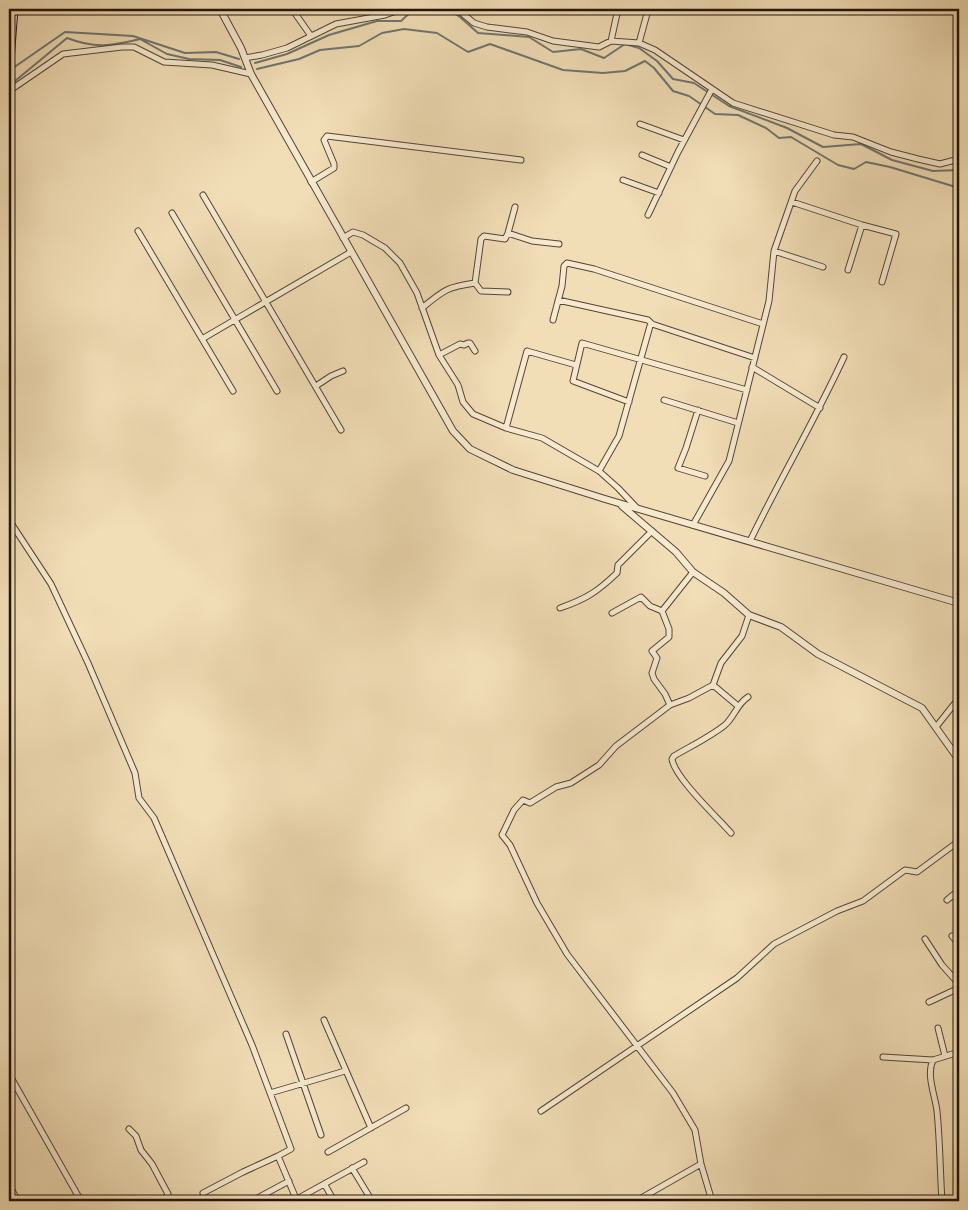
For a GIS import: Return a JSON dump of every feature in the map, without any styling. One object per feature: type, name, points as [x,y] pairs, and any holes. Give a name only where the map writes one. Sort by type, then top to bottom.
[{"type":"main road","points":[[9,73],[14,9]]},
{"type":"street","points":[[220,9],[251,74],[311,182],[453,431],[470,449],[513,470],[959,603]]},
{"type":"street","points":[[292,9],[310,36]]},
{"type":"street","points":[[245,58],[288,48],[336,24],[385,15],[402,9]]},
{"type":"street","points":[[457,9],[474,23],[487,27],[527,32],[553,41],[599,47],[612,41],[639,43],[654,50],[733,103],[834,135],[853,137],[892,152],[918,159],[940,164],[959,159]]},
{"type":"street","points":[[612,41],[618,9]]},
{"type":"street","points":[[639,43],[648,10]]},
{"type":"street","points":[[9,90],[63,54],[122,47],[134,47],[164,62],[212,65],[251,74]]},
{"type":"street","points":[[648,215],[684,140],[712,89]]},
{"type":"street","points":[[640,124],[684,140]]},
{"type":"street","points":[[311,182],[334,168],[324,140],[327,136],[521,160]]},
{"type":"street","points":[[642,155],[671,167]]},
{"type":"street","points":[[693,525],[729,461],[769,301],[774,251],[795,191],[817,161]]},
{"type":"street","points":[[623,180],[659,193]]},
{"type":"street","points":[[203,195],[341,430]]},
{"type":"street","points":[[792,202],[896,234],[882,282]]},
{"type":"street","points":[[508,292],[480,291],[475,283],[482,237],[504,240],[508,233],[515,207]]},
{"type":"street","points":[[172,213],[277,391]]},
{"type":"street","points":[[848,270],[862,225]]},
{"type":"street","points":[[138,231],[233,390]]},
{"type":"street","points":[[343,238],[353,232],[363,235],[385,248],[400,263],[416,293],[439,355],[458,385],[463,402],[473,414],[506,428],[542,438],[599,471],[637,508]]},
{"type":"street","points":[[508,233],[532,241],[559,244]]},
{"type":"street","points":[[774,251],[823,267]]},
{"type":"street","points":[[202,340],[351,252]]},
{"type":"street","points":[[553,320],[564,266],[568,263],[594,269],[763,324]]},
{"type":"street","points":[[422,308],[445,289],[475,283]]},
{"type":"street","points":[[558,300],[648,320],[652,324],[755,358]]},
{"type":"street","points":[[599,471],[619,436],[652,324]]},
{"type":"street","points":[[629,402],[573,381],[581,344],[584,342],[746,390]]},
{"type":"street","points":[[439,355],[460,344],[468,343],[476,351]]},
{"type":"street","points":[[506,428],[526,351],[576,365]]},
{"type":"street","points":[[750,541],[820,408],[844,357]]},
{"type":"street","points":[[752,367],[820,408]]},
{"type":"street","points":[[316,386],[343,371]]},
{"type":"street","points":[[664,400],[738,423]]},
{"type":"street","points":[[698,410],[678,468],[705,476]]},
{"type":"street","points":[[619,503],[676,552],[694,572],[724,593],[750,615],[781,628],[818,654],[922,708],[959,760]]},
{"type":"street","points":[[9,520],[51,584],[68,619],[135,773],[139,798],[154,818],[245,1029],[291,1150],[203,1193]]},
{"type":"street","points":[[560,608],[591,595],[604,585],[617,573],[618,565],[652,531]]},
{"type":"street","points":[[662,611],[694,572]]},
{"type":"street","points":[[612,613],[641,597],[650,606],[662,611],[670,629],[669,637],[652,652],[657,658],[652,673],[670,705]]},
{"type":"street","points":[[712,1201],[701,1164],[695,1130],[673,1093],[567,954],[537,903],[510,845],[502,835],[514,810],[523,800],[530,803],[556,787],[571,783],[598,765],[616,746],[670,705],[689,698],[713,685],[721,663],[742,636],[750,615]]},
{"type":"street","points":[[713,685],[738,706]]},
{"type":"street","points":[[731,833],[681,777],[672,763],[672,759],[727,723],[738,706],[748,697]]},
{"type":"street","points":[[936,727],[959,698]]},
{"type":"street","points":[[541,1111],[737,978],[774,944],[837,911],[862,901],[905,870],[917,872],[959,841]]},
{"type":"street","points":[[947,900],[959,890]]},
{"type":"street","points":[[952,936],[959,944]]},
{"type":"street","points":[[924,939],[942,965],[959,984]]},
{"type":"street","points":[[929,1002],[959,988]]},
{"type":"street","points":[[324,1020],[370,1128]]},
{"type":"street","points":[[938,1028],[945,1056]]},
{"type":"street","points":[[286,1034],[321,1136]]},
{"type":"street","points":[[883,1057],[933,1060],[959,1052]]},
{"type":"street","points":[[933,1060],[930,1066],[937,1110],[942,1201]]},
{"type":"street","points":[[270,1093],[345,1071]]},
{"type":"street","points":[[9,1074],[80,1201]]},
{"type":"street","points":[[328,1152],[406,1108]]},
{"type":"street","points":[[129,1128],[136,1136],[141,1150],[166,1188],[168,1194],[164,1201]]},
{"type":"street","points":[[278,1156],[297,1200],[364,1162]]},
{"type":"street","points":[[636,1201],[701,1164]]},
{"type":"street","points":[[352,1168],[372,1201]]},
{"type":"street","points":[[252,1201],[289,1181]]},
{"type":"street","points":[[9,1185],[18,1201]]},
{"type":"street","points":[[325,1185],[334,1201]]},
{"type":"waterway","points":[[255,63],[287,54],[329,35],[377,21],[401,21],[414,9]]},
{"type":"waterway","points":[[447,9],[460,17],[478,33],[529,37],[553,52],[581,49],[604,58],[625,44],[639,48],[657,61],[673,79],[694,83],[729,106],[787,128],[823,147],[861,144],[892,160],[933,171],[959,170]]},
{"type":"waterway","points":[[257,69],[299,59],[320,50],[359,46],[382,33],[404,29],[437,33],[468,52],[490,44],[563,70],[603,73],[625,71],[645,61],[654,68],[673,91],[689,96],[715,114],[738,115],[766,128],[779,138],[791,137],[838,165],[854,169],[866,162],[890,167],[959,188]]},
{"type":"waterway","points":[[13,68],[65,32],[133,36],[185,53],[216,52],[239,59]]},
{"type":"waterway","points":[[9,86],[67,38],[95,45],[140,39],[167,54],[189,59],[220,60],[241,67]]}]
